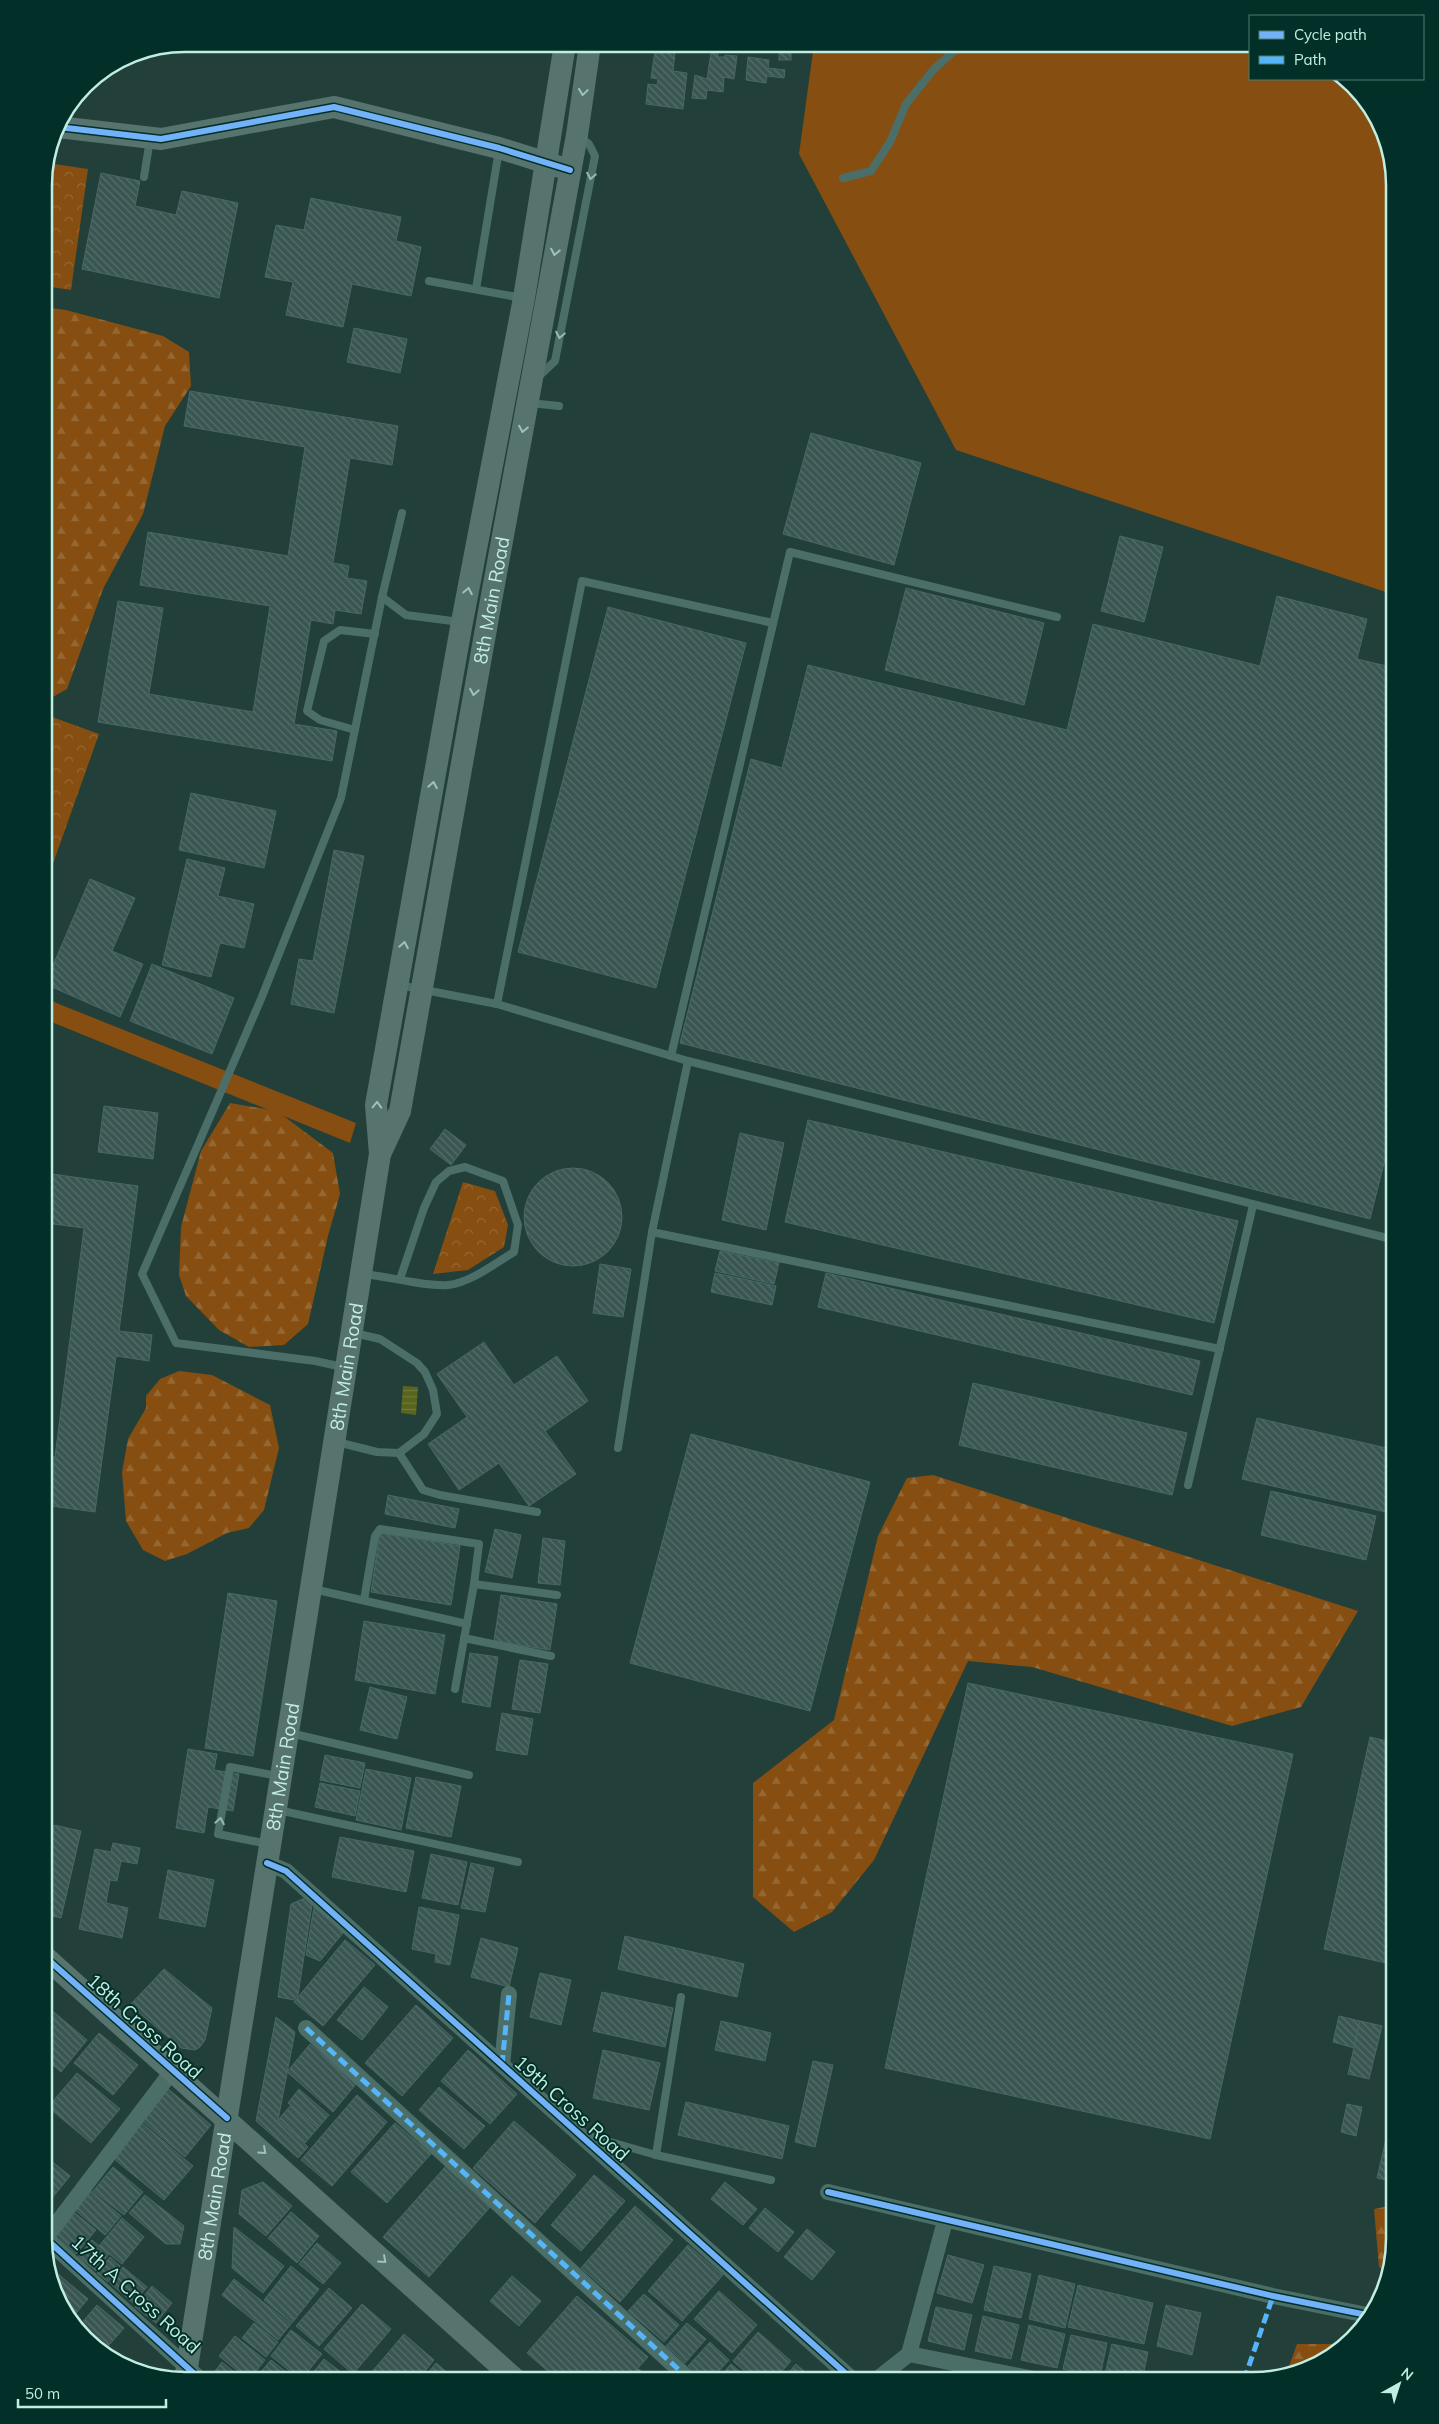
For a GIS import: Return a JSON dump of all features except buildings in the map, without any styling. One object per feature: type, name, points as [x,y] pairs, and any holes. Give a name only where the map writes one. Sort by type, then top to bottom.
[{"type":"main road","name":"8th Main Road","points":[[192,2371],[227,2118],[380,1154],[376,1105],[462,622],[524,298],[564,52]]},
{"type":"main road","name":"8th Main Road","points":[[380,1154],[400,1111],[577,135],[589,52]]},
{"type":"main road","points":[[66,128],[161,139],[334,107],[499,148],[570,170]]},
{"type":"main road","name":"18th Cross Road","points":[[53,1964],[227,2118],[506,2371]]},
{"type":"street","name":"19th Cross Road","points":[[269,1854],[844,2372]]},
{"type":"street","points":[[502,2065],[508,1994]]},
{"type":"street","points":[[306,2028],[681,2371]]},
{"type":"street","points":[[53,2227],[173,2070]]},
{"type":"street","points":[[828,2192],[945,2221],[1363,2314]]},
{"type":"street","points":[[887,2372],[909,2354],[945,2221]]},
{"type":"street","name":"17th A Cross Road","points":[[53,2247],[186,2371]]},
{"type":"street","points":[[909,2354],[978,2372]]},
{"type":"lane","points":[[843,178],[871,171],[890,142],[906,104],[934,68],[952,53]]},
{"type":"lane","points":[[559,406],[530,394],[555,361],[595,156],[589,144],[577,135]]},
{"type":"lane","points":[[144,177],[150,137]]},
{"type":"lane","points":[[476,289],[499,148]]},
{"type":"lane","points":[[429,281],[524,298]]},
{"type":"lane","points":[[345,1367],[315,1361],[176,1343],[142,1274],[261,999],[341,798],[374,634],[402,513]]},
{"type":"lane","points":[[671,1056],[790,552],[1056,617]]},
{"type":"lane","points":[[497,1004],[582,581],[773,623]]},
{"type":"lane","points":[[382,597],[406,615],[462,622]]},
{"type":"lane","points":[[355,730],[320,720],[307,711],[324,641],[340,630],[374,634]]},
{"type":"lane","points":[[397,985],[497,1004],[671,1056],[1386,1238]]},
{"type":"lane","points":[[618,1448],[652,1232],[688,1060]]},
{"type":"lane","points":[[361,1273],[400,1279],[448,1285],[471,1277],[514,1252],[518,1225],[503,1181],[465,1167],[449,1171],[436,1182],[424,1208],[400,1279]]},
{"type":"lane","points":[[1188,1484],[1254,1205]]},
{"type":"lane","points":[[652,1232],[1220,1349]]},
{"type":"lane","points":[[335,1441],[377,1452],[399,1454],[424,1434],[437,1414],[433,1390],[425,1372],[417,1362],[380,1338],[352,1332]]},
{"type":"lane","points":[[399,1454],[424,1490],[440,1495],[537,1512]]},
{"type":"lane","points":[[364,1600],[375,1536],[377,1531],[383,1528],[478,1544],[474,1584],[455,1689]]},
{"type":"lane","points":[[474,1584],[557,1595]]},
{"type":"lane","points":[[311,1588],[467,1624]]},
{"type":"lane","points":[[464,1638],[551,1656]]},
{"type":"lane","points":[[288,1733],[469,1775]]},
{"type":"lane","points":[[269,1854],[218,1834],[230,1767],[281,1776]]},
{"type":"lane","points":[[276,1810],[518,1862]]},
{"type":"lane","points":[[656,2155],[681,1997]]},
{"type":"lane","points":[[576,2132],[656,2155],[771,2180]]},
{"type":"green space","points":[[813,53],[1249,53],[1249,80],[1333,80],[1353,98],[1373,127],[1382,151],[1385,168],[1386,592],[956,450],[799,154]]},
{"type":"green space","points":[[55,164],[88,169],[71,290],[53,287],[53,177]]},
{"type":"green space","points":[[53,308],[163,336],[189,352],[191,386],[165,426],[143,514],[103,589],[67,689],[53,697]]},
{"type":"green space","points":[[53,717],[99,734],[53,864]]},
{"type":"green space","points":[[53,1002],[356,1123],[350,1143],[53,1023]]},
{"type":"green space","points":[[230,1103],[277,1111],[333,1153],[340,1194],[328,1236],[308,1324],[284,1345],[249,1347],[219,1330],[186,1296],[179,1275],[181,1227],[201,1151]]},
{"type":"green space","points":[[463,1182],[495,1191],[508,1225],[504,1247],[468,1270],[433,1274]]},
{"type":"green space","points":[[179,1371],[212,1375],[270,1405],[279,1448],[264,1510],[249,1528],[227,1533],[187,1554],[165,1561],[143,1550],[126,1521],[122,1472],[128,1439],[146,1408],[146,1396],[160,1379]]},
{"type":"green space","points":[[933,1475],[1358,1611],[1301,1707],[1232,1726],[1032,1667],[968,1661],[874,1860],[832,1912],[794,1932],[753,1897],[753,1783],[834,1720],[878,1536],[907,1478]]},
{"type":"green space","points":[[1386,2207],[1386,2247],[1382,2269],[1379,2267],[1374,2209]]},
{"type":"green space","points":[[1297,2344],[1333,2344],[1312,2358],[1289,2367]]},
{"type":"shaded area","points":[[403,1386],[418,1387],[416,1415],[401,1413]]},
{"type":"marked path","points":[[502,2065],[509,1994]]},
{"type":"marked path","points":[[306,2028],[681,2371]]},
{"type":"marked path","points":[[1247,2372],[1273,2296]]},
{"type":"cycle path","points":[[66,128],[161,139],[334,107],[499,148],[570,170]]},
{"type":"cycle path","points":[[267,1863],[286,1871],[844,2372]]},
{"type":"cycle path","points":[[53,1964],[227,2118]]},
{"type":"cycle path","points":[[828,2192],[1273,2296],[1362,2314]]},
{"type":"cycle path","points":[[53,2245],[191,2371]]}]
